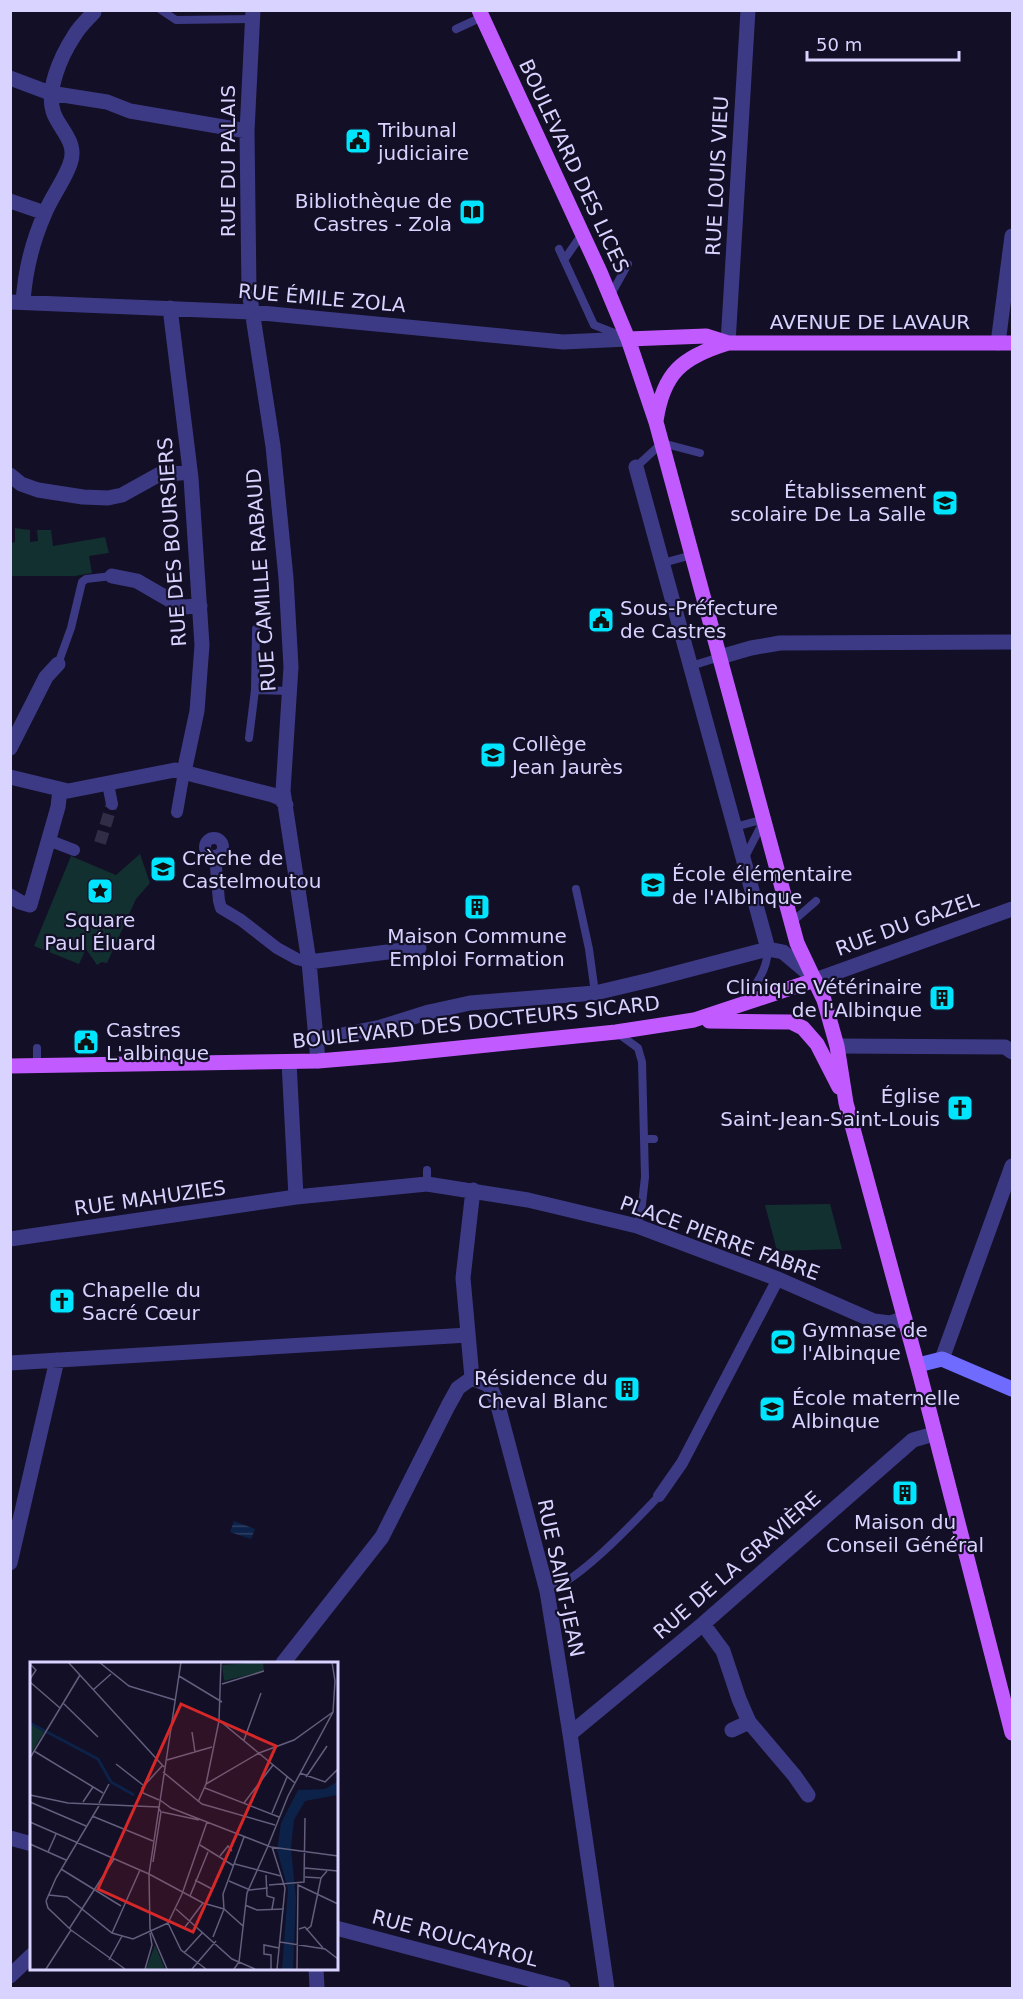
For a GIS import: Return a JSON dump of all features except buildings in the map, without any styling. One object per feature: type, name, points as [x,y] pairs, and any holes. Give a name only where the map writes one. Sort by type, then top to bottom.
[{"type":"main road","name":"BOULEVARD DES LICES","points":[[481,14],[610,297],[628,339],[656,422],[797,943],[824,1000],[837,1046],[846,1103]]},
{"type":"main road","name":"AVENUE DE LAVAUR","points":[[628,339],[706,336],[728,343]]},
{"type":"main road","name":"AVENUE DE LAVAUR","points":[[656,422],[664,388],[670,377],[690,360],[712,348],[728,343],[1005,343]]},
{"type":"main road","name":"BOULEVARD DES DOCTEURS SICARD","points":[[10,1066],[318,1061],[616,1032],[694,1020],[815,980]]},
{"type":"main road","name":"BOULEVARD DES DOCTEURS SICARD","points":[[694,1020],[790,1022],[804,1028],[818,1044],[846,1103]]},
{"type":"main road","points":[[846,1103],[918,1365],[1012,1733]]},
{"type":"main road","points":[[918,1365],[942,1359],[1012,1389]]},
{"type":"street","name":"RUE LOUIS VIEU","points":[[728,343],[748,10]]},
{"type":"street","points":[[17,302],[45,213],[70,164],[73,152],[70,141],[54,113],[50,93],[74,35],[94,12]]},
{"type":"street","name":"RUE DU PALAIS","points":[[252,312],[249,291],[247,131],[253,15]]},
{"type":"street","points":[[10,78],[50,93],[107,102],[130,111],[247,131]]},
{"type":"street","points":[[10,201],[45,213]]},
{"type":"street","points":[[1005,343],[1012,236]]},
{"type":"street","name":"RUE ÉMILE ZOLA","points":[[17,302],[252,312],[563,342],[628,339]]},
{"type":"street","name":"RUE DES BOURSIERS","points":[[170,308],[190,472],[202,645],[200,688],[194,733],[184,772]]},
{"type":"street","name":"RUE CAMILLE RABAUD","points":[[252,312],[273,446],[286,578],[291,667],[283,791],[309,962],[318,1061]]},
{"type":"street","points":[[636,466],[768,949]]},
{"type":"street","points":[[10,475],[21,483],[38,490],[83,497],[108,498],[122,495],[158,475],[190,472]]},
{"type":"street","points":[[112,576],[137,581],[182,607],[200,606]]},
{"type":"street","points":[[720,657],[780,643],[1012,642]]},
{"type":"street","points":[[10,748],[46,677],[58,664]]},
{"type":"street","points":[[10,777],[60,790],[76,791],[175,770],[273,795],[280,798],[286,805]]},
{"type":"street","points":[[177,812],[184,772]]},
{"type":"street","points":[[108,784],[112,804]]},
{"type":"street","points":[[10,896],[20,903],[30,905],[58,807],[60,790]]},
{"type":"street","points":[[48,840],[74,850]]},
{"type":"street","points":[[215,856],[221,908],[241,920],[277,948],[297,959],[309,962],[418,948]]},
{"type":"street","name":"RUE DU GAZEL","points":[[815,980],[1012,909]]},
{"type":"street","points":[[317,1040],[381,1027],[464,1005],[595,993],[768,949],[783,952],[815,980]]},
{"type":"street","points":[[837,1046],[1005,1047],[1012,1052]]},
{"type":"street","points":[[289,1062],[296,1197]]},
{"type":"street","points":[[942,1359],[1012,1166]]},
{"type":"street","name":"PLACE PIERRE FABRE","points":[[296,1197],[427,1177],[453,1187],[528,1200],[637,1226],[777,1280],[874,1321],[890,1323],[905,1318]]},
{"type":"street","points":[[284,1662],[382,1537],[458,1388],[472,1378],[463,1278],[473,1190]]},
{"type":"street","name":"RUE MAHUZIES","points":[[10,1239],[296,1197]]},
{"type":"street","points":[[659,1496],[682,1462],[777,1280]]},
{"type":"street","points":[[10,1363],[468,1335]]},
{"type":"street","points":[[10,1563],[57,1360]]},
{"type":"street","name":"RUE SAINT-JEAN","points":[[472,1378],[489,1385],[497,1402],[547,1591],[607,1989]]},
{"type":"street","name":"RUE DE LA GRAVIÈRE","points":[[570,1734],[703,1624],[913,1440],[934,1434]]},
{"type":"street","points":[[703,1624],[723,1650],[749,1722],[808,1795]]},
{"type":"street","points":[[732,1730],[749,1722]]},
{"type":"street","points":[[10,1838],[30,1843]]},
{"type":"street","name":"RUE ROUCAYROL","points":[[338,1929],[563,1989]]},
{"type":"street","points":[[10,1976],[30,1957]]},
{"type":"street","points":[[316,1969],[317,1989]]},
{"type":"lane","points":[[161,10],[176,20],[253,15]]},
{"type":"lane","points":[[456,29],[481,14]]},
{"type":"lane","points":[[564,260],[582,234]]},
{"type":"lane","points":[[559,249],[594,324],[628,339]]},
{"type":"lane","points":[[610,297],[628,264]]},
{"type":"lane","points":[[636,466],[662,443],[699,453]]},
{"type":"lane","points":[[663,563],[692,555]]},
{"type":"lane","points":[[58,664],[82,582],[86,579],[112,576]]},
{"type":"lane","points":[[249,738],[255,690],[256,629]]},
{"type":"lane","points":[[691,666],[720,657]]},
{"type":"lane","points":[[255,690],[290,691]]},
{"type":"lane","points":[[735,827],[764,819]]},
{"type":"lane","points":[[743,860],[764,819]]},
{"type":"lane","points":[[576,889],[589,949],[595,993]]},
{"type":"lane","points":[[792,922],[816,900]]},
{"type":"lane","points":[[738,1007],[761,976],[767,961],[768,949]]},
{"type":"lane","points":[[616,1032],[638,1048],[642,1062],[645,1177],[641,1213],[637,1226]]},
{"type":"lane","points":[[37,1048],[37,1065]]},
{"type":"lane","points":[[643,1084],[653,1084]]},
{"type":"lane","points":[[644,1139],[654,1139]]},
{"type":"lane","points":[[547,1591],[557,1588],[625,1532],[659,1496]]},
{"type":"green space","points":[[15,528],[30,530],[30,542],[38,541],[37,530],[51,530],[53,546],[105,537],[109,553],[89,556],[92,573],[75,576],[11,576],[11,543],[15,542]]},
{"type":"green space","name":"Square Paul Éluard","points":[[140,854],[150,883],[136,899],[107,963],[102,962],[97,965],[86,949],[79,964],[34,946],[71,856],[116,875]]},
{"type":"green space","points":[[830,1204],[842,1249],[777,1251],[765,1205]]},
{"type":"water","points":[[234,1521],[255,1529],[251,1539],[230,1532]]},
{"type":"tunnel","points":[[100,843],[112,804]]},
{"type":"place","name":"Tribunal judiciaire","points":[[358,141]]},
{"type":"place","name":"Bibliothèque de Castres - Zola","points":[[472,212]]},
{"type":"place","name":"Établissement scolaire De La Salle","points":[[945,503]]},
{"type":"place","name":"Sous-Préfecture de Castres","points":[[601,620]]},
{"type":"place","name":"Collège Jean Jaurès","points":[[493,755]]},
{"type":"place","name":"Crèche de Castelmoutou","points":[[163,869]]},
{"type":"place","name":"École élémentaire de l'Albinque","points":[[653,885]]},
{"type":"place","name":"Square Paul Éluard","points":[[100,891]]},
{"type":"place","name":"Maison Commune Emploi Formation","points":[[477,907]]},
{"type":"place","name":"Clinique Vétérinaire de l'Albinque","points":[[942,998]]},
{"type":"place","name":"Castres L'albinque","points":[[86,1042]]},
{"type":"place","name":"Église Saint-Jean-Saint-Louis","points":[[960,1108]]},
{"type":"place","name":"Chapelle du Sacré Cœur","points":[[62,1301]]},
{"type":"place","name":"Gymnase de l'Albinque","points":[[783,1342]]},
{"type":"place","name":"Résidence du Cheval Blanc","points":[[627,1389]]},
{"type":"place","name":"École maternelle Albinque","points":[[772,1409]]},
{"type":"place","name":"Maison du Conseil Général","points":[[905,1493]]}]
